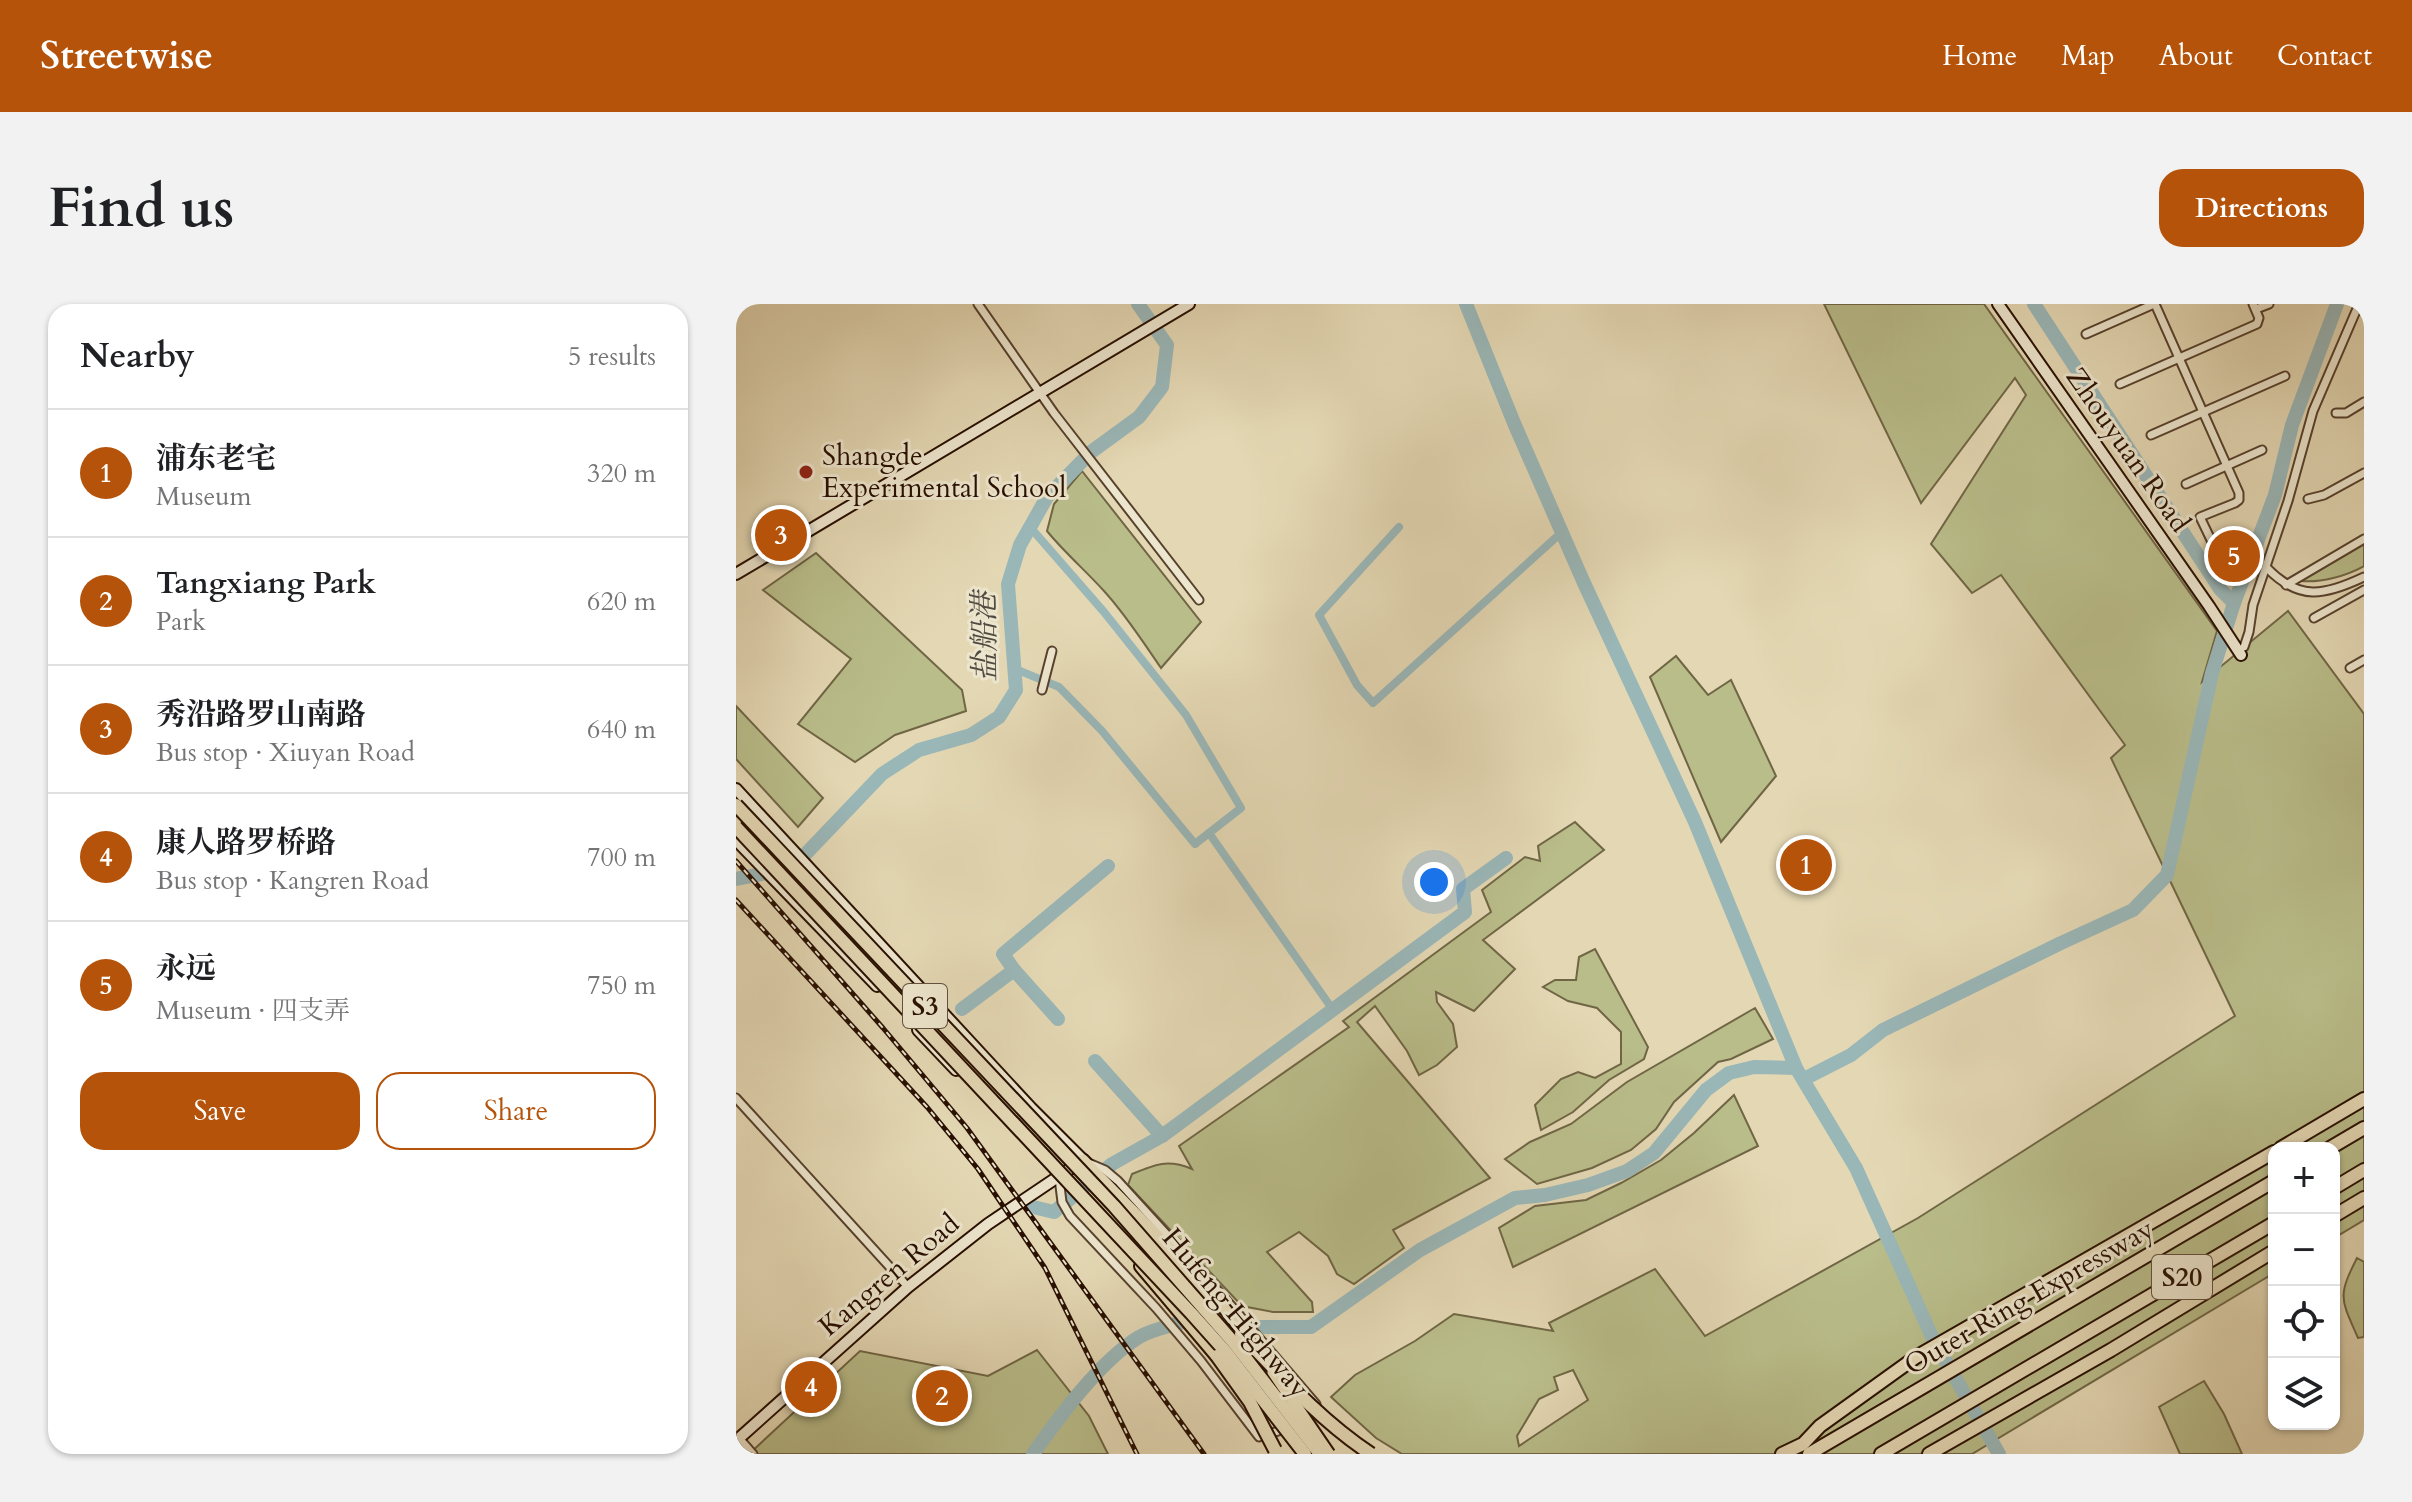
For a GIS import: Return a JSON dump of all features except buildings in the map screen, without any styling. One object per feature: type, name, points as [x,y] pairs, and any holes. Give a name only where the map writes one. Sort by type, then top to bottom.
[{"type":"highway","name":"S3","points":[[736,805],[1114,1206]]},
{"type":"highway","name":"S3","points":[[736,827],[1102,1217]]},
{"type":"highway","points":[[2291,1142],[2364,1099]]},
{"type":"highway","points":[[2340,1142],[2364,1128]]},
{"type":"highway","points":[[1782,1454],[1806,1449],[1820,1426],[1916,1357],[2268,1155]]},
{"type":"highway","points":[[2340,1184],[2364,1170]]},
{"type":"highway","name":"Outer Ring Expressway","points":[[1806,1449],[1828,1443],[2268,1185]]},
{"type":"highway","points":[[2337,1214],[2364,1198]]},
{"type":"highway","points":[[1114,1206],[1173,1260],[1298,1393],[1362,1454]]},
{"type":"highway","name":"Hufeng Highway","points":[[1114,1206],[1234,1343],[1320,1454]]},
{"type":"highway","points":[[1102,1217],[1217,1356],[1250,1402],[1276,1453]]},
{"type":"highway","name":"Hufeng Highway","points":[[1102,1217],[1225,1351],[1305,1454]]},
{"type":"highway","name":"S20","points":[[1881,1454],[2268,1227]]},
{"type":"highway","points":[[1929,1454],[2268,1255]]},
{"type":"highway","points":[[1347,1438],[1371,1454]]},
{"type":"main road","points":[[736,574],[1189,304]]},
{"type":"main road","name":"Zhouyuan Road","points":[[1998,304],[2242,651]]},
{"type":"main road","points":[[736,789],[1031,1108],[1219,1296],[1329,1454]]},
{"type":"main road","points":[[736,840],[945,1059],[1087,1198],[1179,1295],[1299,1454]]},
{"type":"main road","name":"Kangren Road","points":[[737,1439],[908,1287],[988,1224],[1066,1179],[1083,1160]]},
{"type":"street","points":[[978,304],[1069,432],[1199,600]]},
{"type":"street","points":[[2086,334],[2154,304],[2239,493],[2239,500],[2200,517],[2212,542]]},
{"type":"street","points":[[2120,384],[2257,324],[2259,318],[2255,307],[2269,304]]},
{"type":"street","points":[[2242,651],[2253,605],[2267,568],[2313,411],[2359,304]]},
{"type":"street","points":[[2151,435],[2285,376]]},
{"type":"street","points":[[2336,413],[2346,413],[2364,402]]},
{"type":"street","points":[[2186,484],[2262,450]]},
{"type":"street","points":[[2308,499],[2324,495],[2364,473]]},
{"type":"street","points":[[2286,585],[2364,539]]},
{"type":"street","points":[[2267,568],[2295,591],[2309,592],[2342,586],[2364,577]]},
{"type":"street","points":[[2314,618],[2364,590]]},
{"type":"street","points":[[1042,690],[1052,651]]},
{"type":"street","points":[[2350,668],[2364,660]]},
{"type":"street","points":[[736,1098],[908,1287]]},
{"type":"street","points":[[1066,1179],[1062,1202],[1070,1216],[1156,1308],[1259,1437],[1291,1427],[1316,1404],[1219,1296]]},
{"type":"street","points":[[737,1439],[753,1454]]},
{"type":"green space","points":[[1824,304],[1984,304],[2217,631],[2202,682],[2288,611],[2364,714],[2364,1220],[2340,1234],[2340,1142],[2268,1142],[2268,1277],[1972,1454],[1402,1454],[1376,1438],[1331,1397],[1355,1375],[1415,1341],[1454,1314],[1553,1331],[1549,1323],[1655,1269],[1705,1336],[1918,1218],[2235,1016],[2111,758],[2125,745],[2001,575],[1972,593],[1931,544],[2026,395],[2015,378],[1921,503]],"holes":[[[1573,1370],[1588,1400],[1519,1446],[1517,1436],[1539,1399],[1558,1390],[1554,1377]]]},
{"type":"green space","points":[[1082,471],[1201,622],[1161,668],[1112,600],[1047,531],[1054,504]]},
{"type":"green space","points":[[2364,544],[2364,566],[2333,578],[2301,581]]},
{"type":"green space","points":[[816,553],[962,690],[966,711],[895,735],[855,762],[798,724],[851,659],[763,590]]},
{"type":"green space","points":[[1676,656],[1708,695],[1731,680],[1776,776],[1721,842],[1650,677]]},
{"type":"green space","points":[[736,706],[823,798],[798,827],[736,759]]},
{"type":"green space","points":[[1575,822],[1604,850],[1483,940],[1515,969],[1474,1011],[1436,992],[1437,1002],[1453,1024],[1457,1047],[1437,1065],[1419,1075],[1407,1051],[1375,1006],[1357,1022],[1490,1178],[1393,1230],[1404,1248],[1354,1284],[1337,1274],[1328,1256],[1299,1232],[1267,1252],[1312,1302],[1313,1312],[1273,1312],[1242,1306],[1128,1185],[1132,1174],[1162,1164],[1192,1169],[1179,1146],[1349,1027],[1343,1021],[1491,912],[1482,890],[1525,857],[1540,861],[1538,846]]},
{"type":"green space","points":[[1595,949],[1648,1047],[1644,1059],[1609,1080],[1573,1112],[1541,1130],[1535,1105],[1561,1079],[1578,1072],[1595,1078],[1621,1064],[1621,1032],[1597,1008],[1568,1001],[1543,987],[1555,980],[1576,980],[1579,957]]},
{"type":"green space","points":[[1755,1008],[1773,1039],[1718,1062],[1674,1102],[1656,1129],[1631,1150],[1592,1168],[1537,1184],[1505,1159],[1530,1142],[1571,1124],[1627,1082]]},
{"type":"green space","points":[[1734,1095],[1758,1146],[1513,1267],[1499,1228],[1535,1206],[1586,1200],[1621,1183],[1661,1160]]},
{"type":"green space","points":[[2357,1258],[2364,1262],[2364,1337],[2358,1338],[2344,1298],[2346,1281]]},
{"type":"green space","points":[[1037,1350],[1089,1416],[1108,1454],[749,1454],[860,1351],[988,1376]]},
{"type":"green space","points":[[2204,1381],[2224,1414],[2242,1454],[2180,1454],[2159,1407]]},
{"type":"waterway","name":"盐船港","points":[[736,879],[797,863],[882,774],[919,750],[971,735],[999,717],[1016,690],[1008,584],[1020,545],[1047,497],[1091,452],[1139,417],[1162,387],[1167,345],[1138,304]]},
{"type":"waterway","points":[[1466,304],[1584,583],[1695,822],[1796,1068],[1856,1168],[1933,1339],[1999,1454]]},
{"type":"waterway","points":[[2034,304],[2220,589],[2234,603]]},
{"type":"waterway","points":[[1804,1079],[1851,1055],[1883,1030],[2133,910],[2167,875],[2212,673],[2234,603],[2275,495],[2292,425],[2337,304]]},
{"type":"waterway","points":[[1030,527],[1104,612],[1186,715],[1241,808],[1209,833],[1333,1010]]},
{"type":"waterway","points":[[1399,527],[1319,615],[1357,685],[1373,703],[1562,532]]},
{"type":"waterway","points":[[1013,668],[1059,687],[1102,731],[1195,844],[1209,833]]},
{"type":"waterway","points":[[1033,1207],[1054,1212],[1112,1164],[1162,1136],[1465,912],[1463,889],[1506,858]]},
{"type":"waterway","points":[[962,1009],[1014,970],[1003,954],[1108,866]]},
{"type":"waterway","points":[[1014,970],[1058,1019]]},
{"type":"waterway","points":[[1095,1061],[1162,1136]]},
{"type":"waterway","points":[[1239,1327],[1311,1327],[1420,1250],[1515,1198],[1588,1185],[1627,1171],[1654,1153],[1706,1090],[1729,1073],[1754,1067],[1796,1068]]},
{"type":"waterway","points":[[1033,1454],[1081,1391],[1124,1347],[1151,1331],[1199,1319]]},
{"type":"railway","points":[[736,861],[967,1128],[1204,1454]]},
{"type":"railway","points":[[736,900],[927,1107],[978,1169],[1045,1268],[1137,1454]]},
{"type":"place","name":"Shangde Experimental School","points":[[806,472]]},
{"type":"place","name":"秀沿路罗山南路","points":[[781,535]]},
{"type":"place","name":"永远","points":[[2234,556]]},
{"type":"place","name":"浦东老宅","points":[[1806,865]]},
{"type":"place","name":"康人路罗桥路","points":[[811,1387]]},
{"type":"place","name":"Tangxiang Park","points":[[942,1396]]}]
